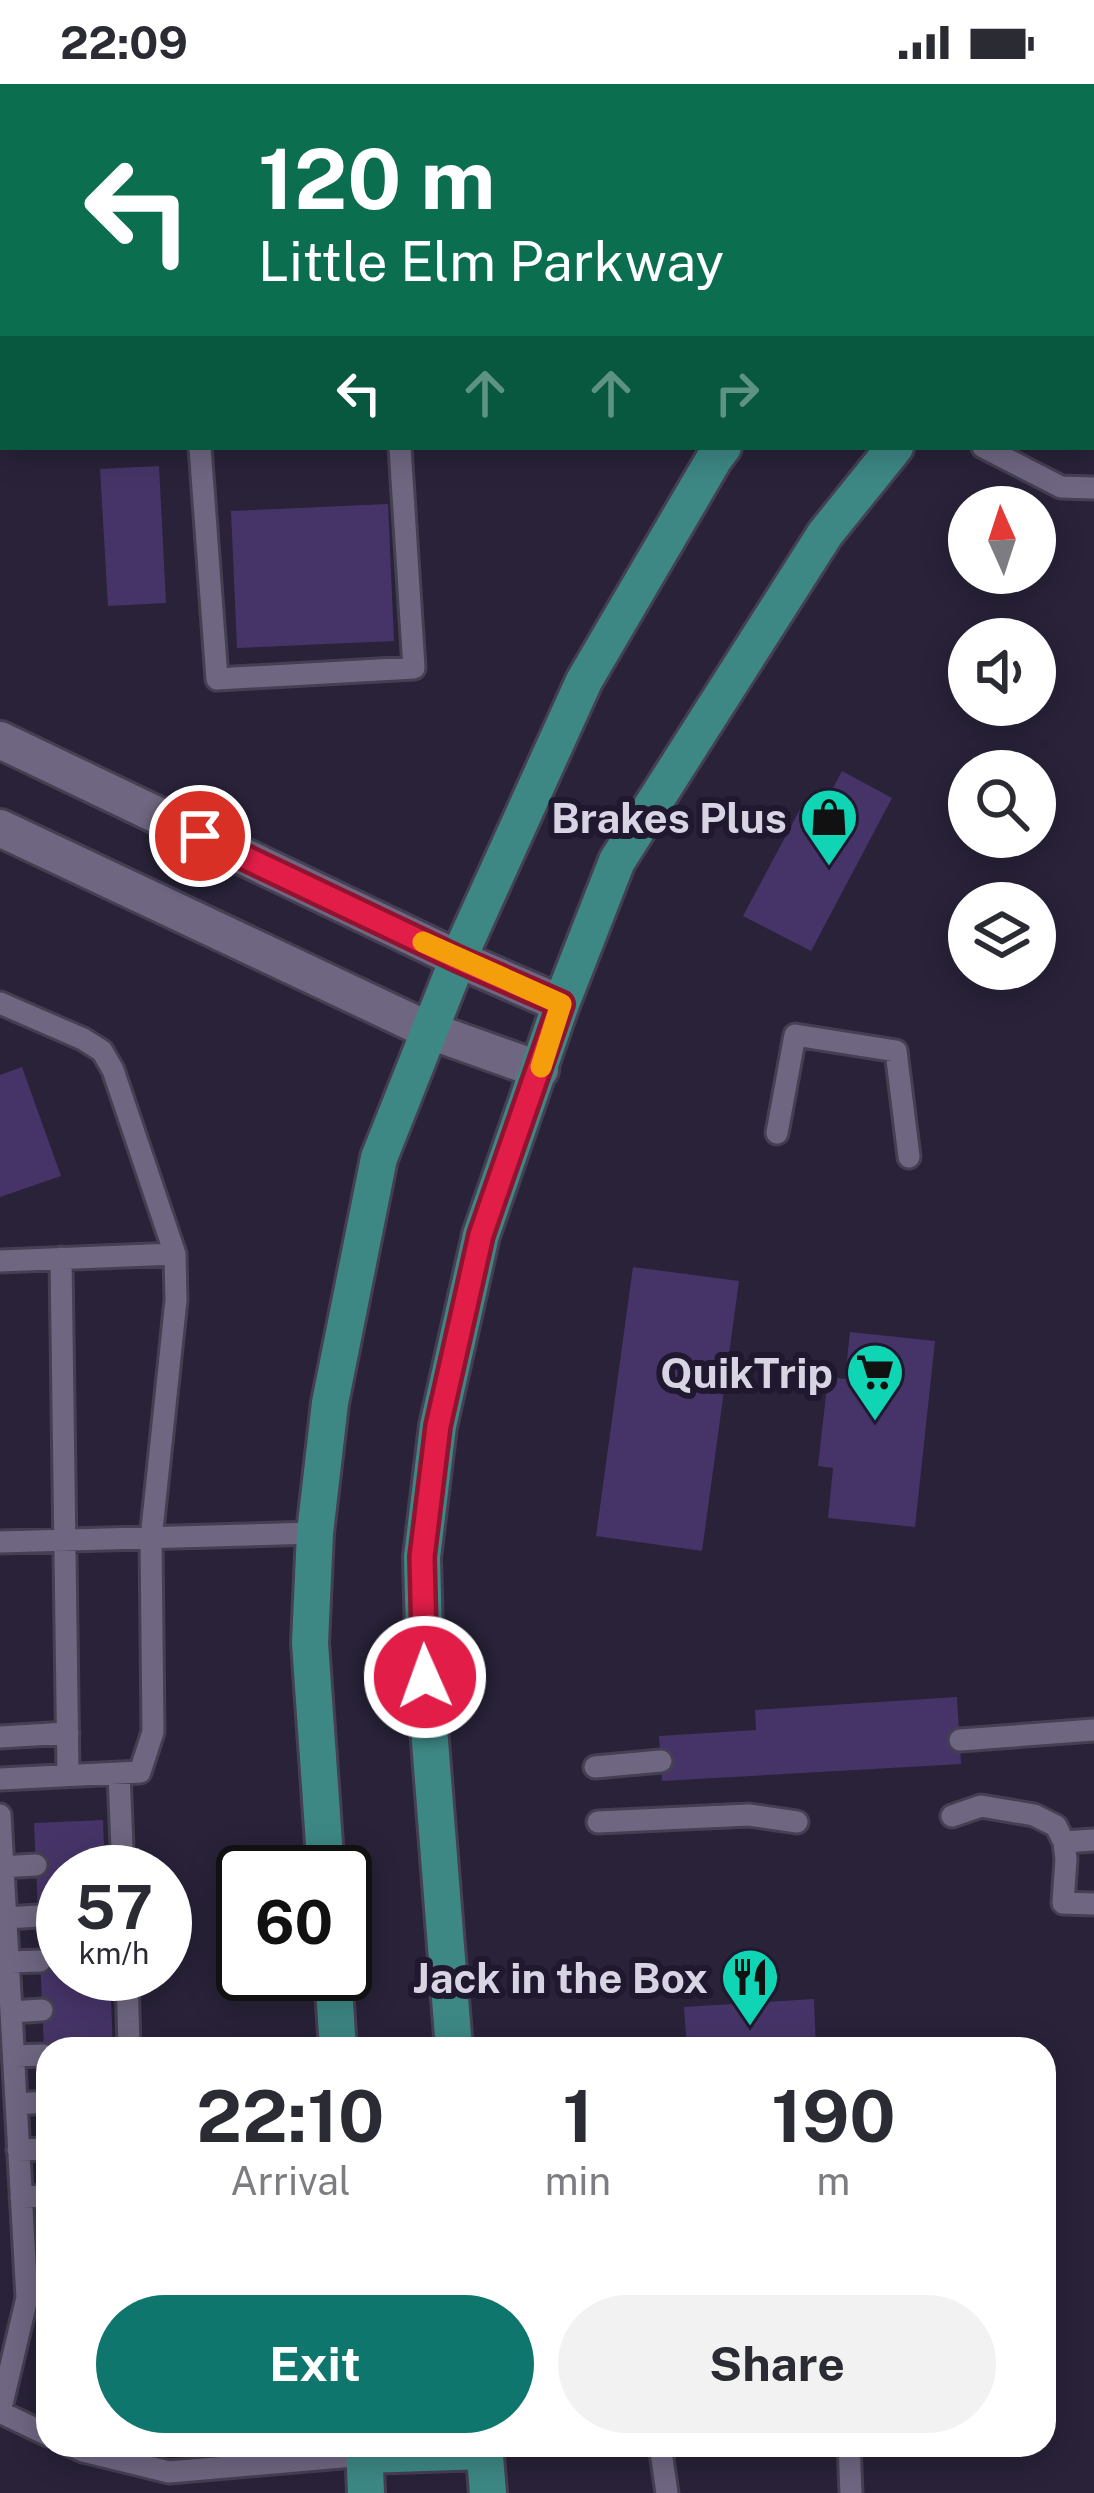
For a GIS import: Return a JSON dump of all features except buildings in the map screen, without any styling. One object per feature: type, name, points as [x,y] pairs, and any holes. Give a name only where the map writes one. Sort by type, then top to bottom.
[{"type":"main road","points":[[324,1845],[310,1643],[315,1533],[330,1403],[379,1158],[458,959],[584,681],[721,450]]},
{"type":"main road","points":[[453,2037],[425,1677],[422,1557],[438,1426],[481,1235],[561,1004],[617,861],[825,534],[893,450]]},
{"type":"main road","points":[[0,740],[561,1004]]},
{"type":"main road","points":[[0,828],[428,1030],[540,1070]]},
{"type":"main road","points":[[335,2001],[337,2037]]},
{"type":"main road","points":[[364,2457],[366,2493]]},
{"type":"main road","points":[[485,2457],[488,2493]]},
{"type":"lane","points":[[200,450],[217,679],[414,668],[400,450]]},
{"type":"lane","points":[[989,450],[1061,487],[1094,488]]},
{"type":"lane","points":[[0,1003],[83,1039],[102,1052],[113,1070],[175,1254],[176,1300],[152,1539],[153,1732],[140,1772],[0,1779]]},
{"type":"lane","points":[[777,1133],[794,1035],[896,1051],[909,1157]]},
{"type":"lane","points":[[0,1261],[175,1254]]},
{"type":"lane","points":[[61,1258],[68,1775]]},
{"type":"lane","points":[[0,1542],[315,1533]]},
{"type":"lane","points":[[960,1740],[1094,1730]]},
{"type":"lane","points":[[0,1737],[68,1733]]},
{"type":"lane","points":[[595,1767],[661,1761]]},
{"type":"lane","points":[[117,1845],[119,1774]]},
{"type":"lane","points":[[952,1806],[1034,1815],[1056,1826],[1066,1858],[1063,1903],[1094,1904]]},
{"type":"lane","points":[[598,1822],[795,1814]]},
{"type":"lane","points":[[0,1815],[18,2150],[14,2212],[36,2290]]},
{"type":"lane","points":[[1064,1842],[1094,1840]]},
{"type":"lane","points":[[1,1867],[36,1865]]},
{"type":"lane","points":[[6,1918],[36,1916]]},
{"type":"lane","points":[[9,1962],[36,1961]]},
{"type":"lane","points":[[121,2001],[126,2037]]},
{"type":"lane","points":[[11,2012],[42,2010]]},
{"type":"lane","points":[[14,2056],[36,2055]]},
{"type":"lane","points":[[16,2104],[36,2103]]},
{"type":"lane","points":[[18,2150],[36,2149]]},
{"type":"lane","points":[[36,2303],[0,2412],[36,2428]]},
{"type":"lane","points":[[108,2457],[169,2472],[302,2457]]},
{"type":"lane","points":[[662,2457],[667,2493]]},
{"type":"lane","points":[[850,2457],[851,2493]]},
{"type":"slow traffic","points":[[423,942],[561,1004],[541,1067]]},
{"type":"place","name":"Brakes Plus","points":[[829,868]]},
{"type":"place","name":"QuikTrip","points":[[875,1423]]},
{"type":"place","name":"Jack in the Box","points":[[750,2028]]},
{"type":"route","points":[[200,836],[561,1004],[481,1235],[438,1426],[422,1557],[425,1677]]}]
